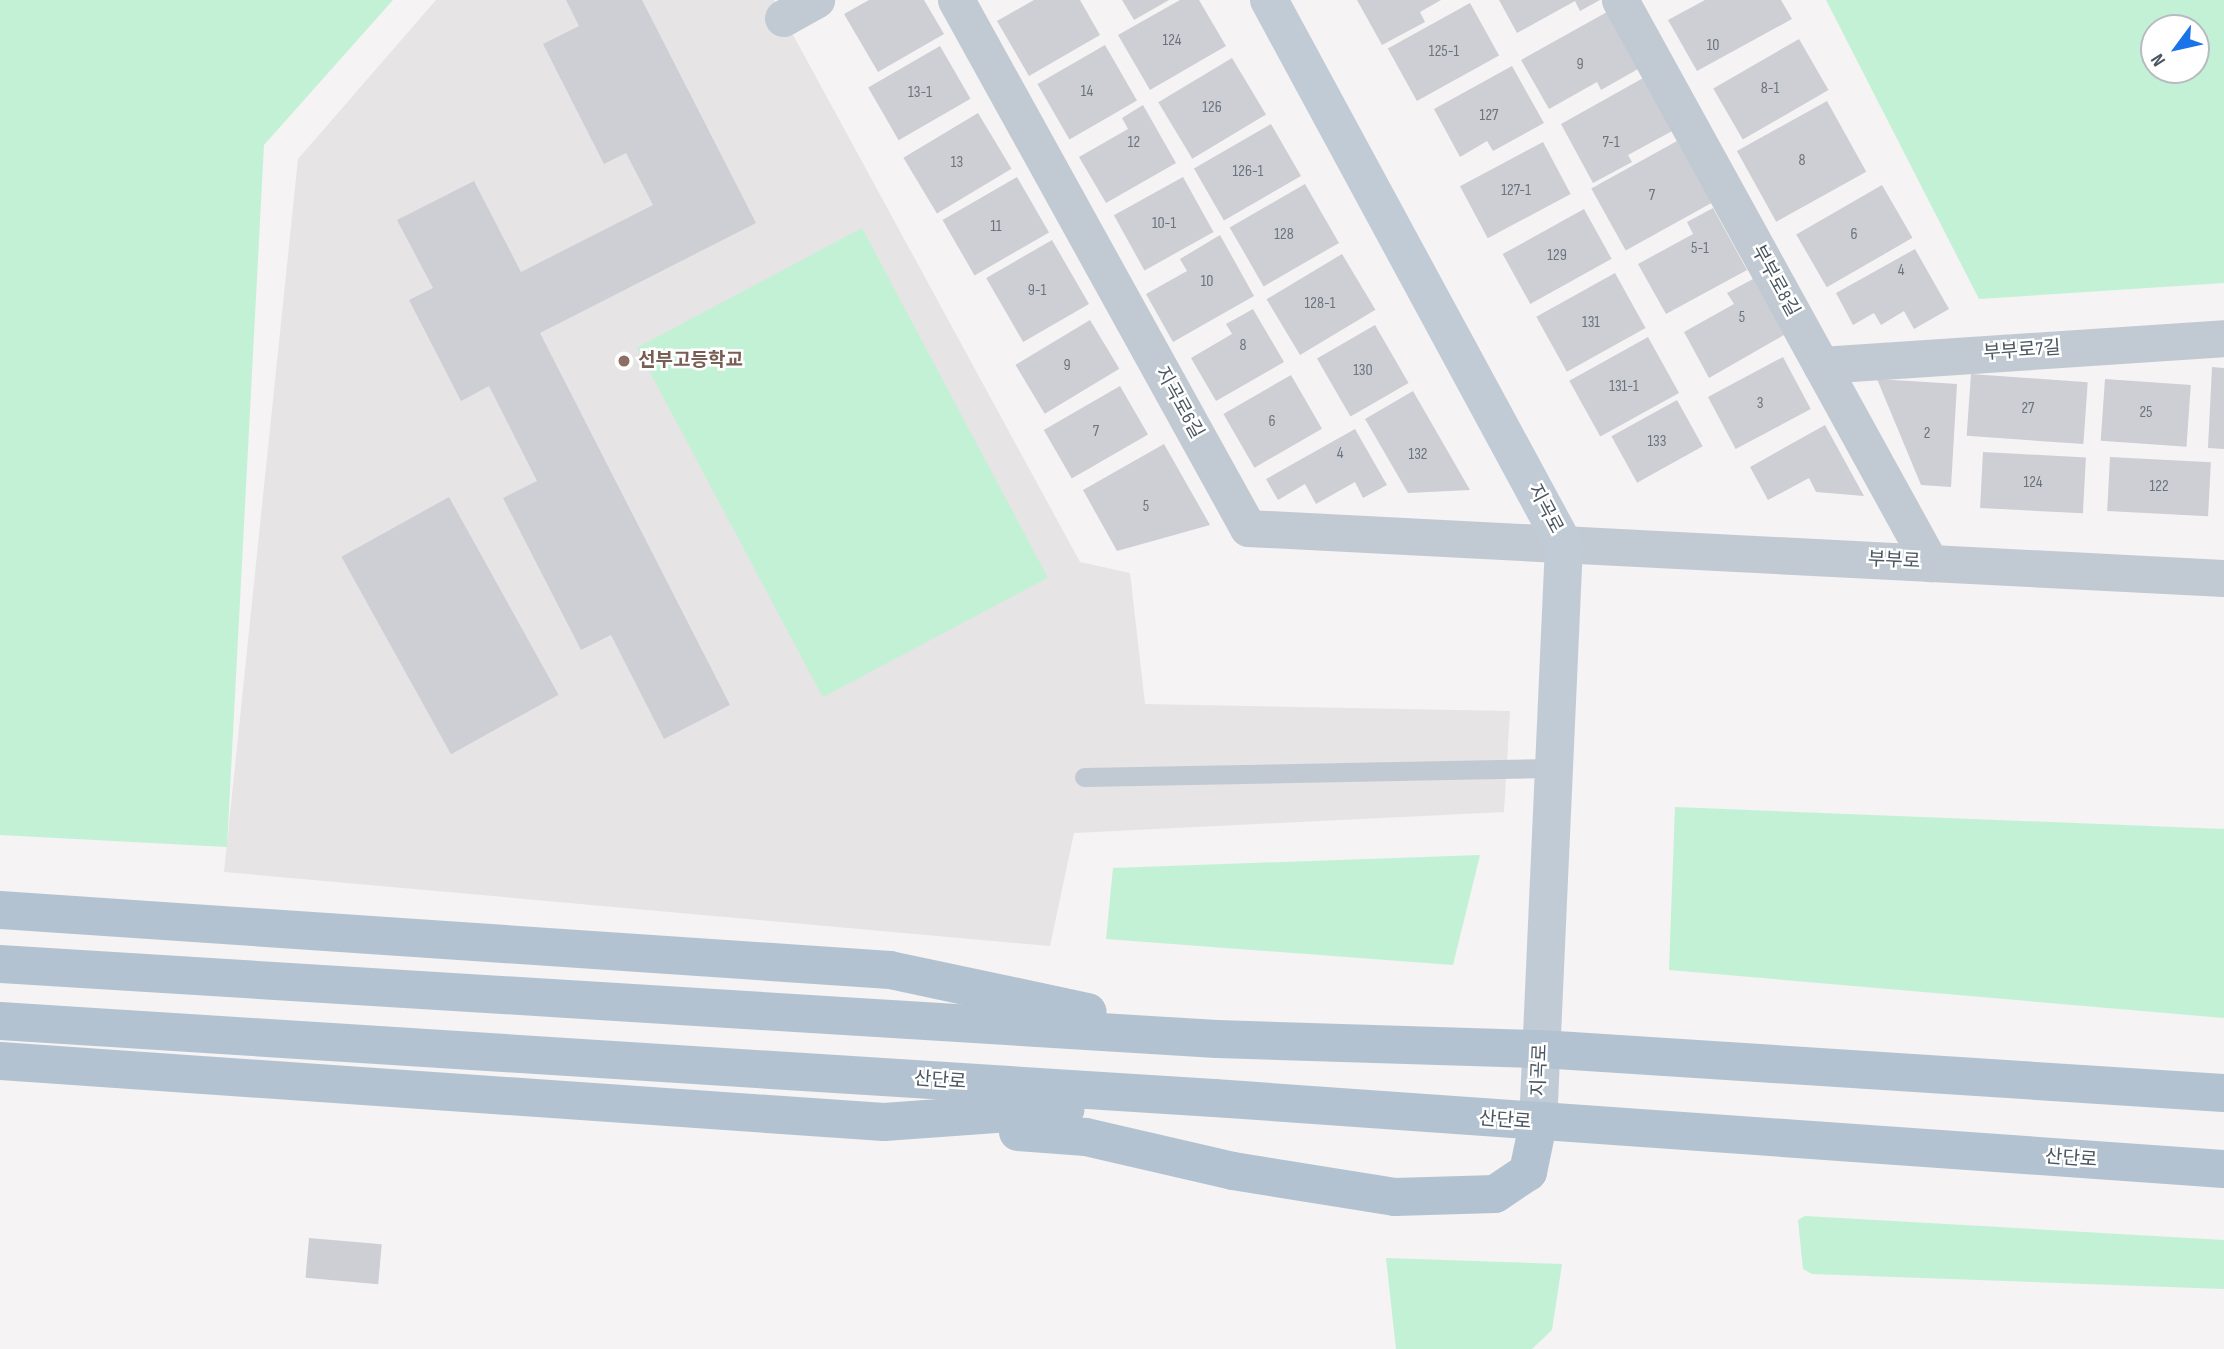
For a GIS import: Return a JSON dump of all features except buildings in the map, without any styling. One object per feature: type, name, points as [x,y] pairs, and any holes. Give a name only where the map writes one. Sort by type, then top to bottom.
[{"type":"main road","name":"지곡로","points":[[1269,0],[1564,545],[1538,1124]]},
{"type":"main road","points":[[0,910],[890,970],[1217,1039]]},
{"type":"main road","points":[[0,964],[1217,1039],[1541,1049],[2224,1093]]},
{"type":"main road","name":"산단로","points":[[0,1021],[1214,1098],[1538,1124],[2224,1170]]},
{"type":"main road","points":[[0,1061],[1086,1137],[1233,1171],[1395,1198],[1495,1194],[1528,1172],[1538,1124]]},
{"type":"main road","points":[[884,1122],[1214,1098]]},
{"type":"street","points":[[783,18],[816,0]]},
{"type":"street","name":"지곡로6길","points":[[956,0],[1248,528],[1564,545]]},
{"type":"street","name":"부부로8길","points":[[1620,0],[1930,563]]},
{"type":"street","name":"부부로7길","points":[[1821,365],[2224,338]]},
{"type":"street","name":"부부로","points":[[1564,545],[2224,578]]},
{"type":"lane","points":[[1084,777],[1554,768]]},
{"type":"shaded area","name":"선부고등학교","points":[[436,0],[774,0],[1080,562],[1130,573],[1145,704],[1510,711],[1504,812],[1074,833],[1050,946],[224,872],[298,159]]},
{"type":"green space","points":[[0,0],[393,0],[264,145],[227,847],[0,835]]},
{"type":"green space","points":[[1826,0],[2224,0],[2224,283],[1979,299]]},
{"type":"green space","points":[[862,228],[1048,578],[823,697],[637,348]]},
{"type":"green space","points":[[1675,807],[2224,829],[2224,1018],[1669,970]]},
{"type":"green space","points":[[1480,855],[1453,965],[1106,939],[1113,868]]},
{"type":"green space","points":[[1805,1216],[2224,1240],[2224,1289],[1812,1274],[1803,1269],[1798,1220]]},
{"type":"green space","points":[[1386,1258],[1562,1264],[1552,1330],[1532,1349],[1396,1349]]},
{"type":"place","name":"선부고등학교","points":[[624,361]]}]
